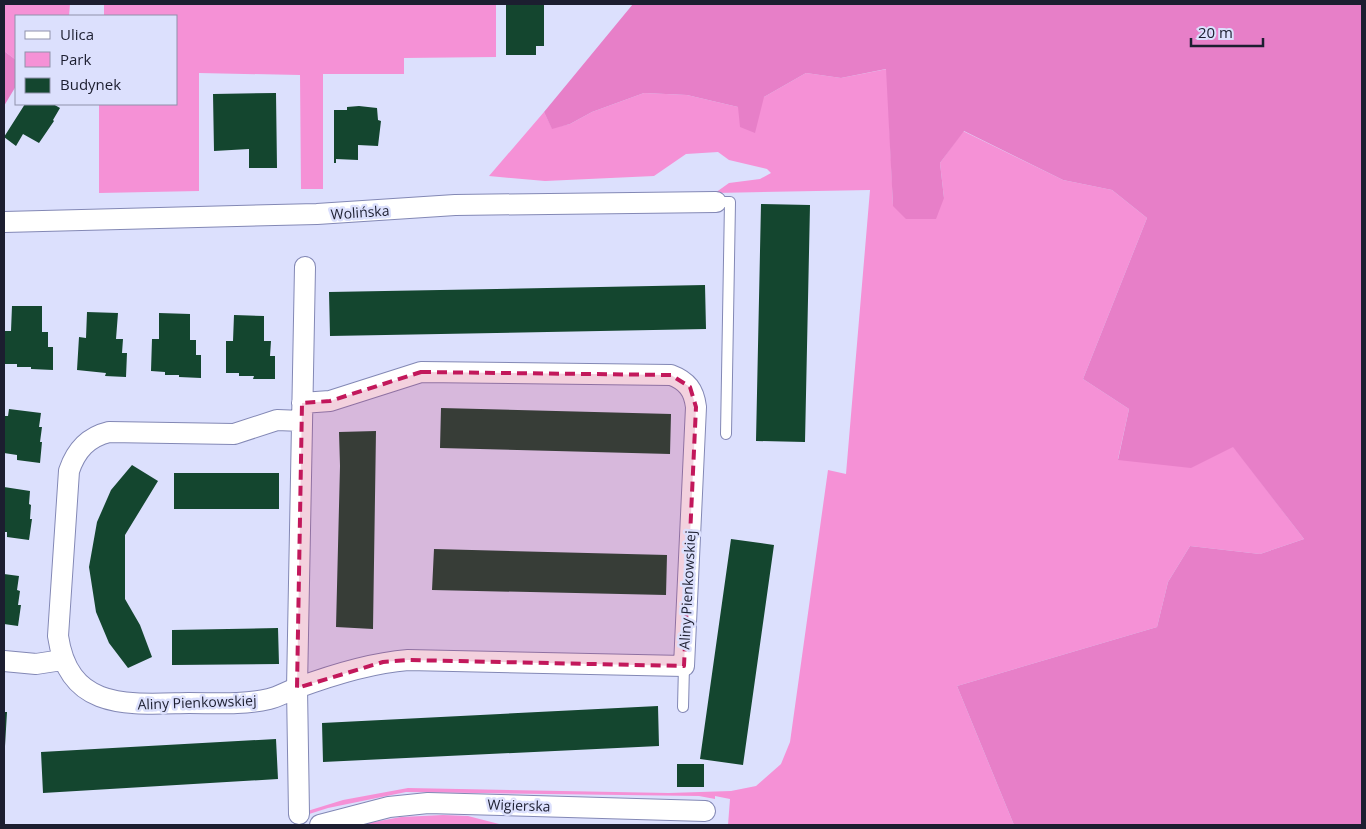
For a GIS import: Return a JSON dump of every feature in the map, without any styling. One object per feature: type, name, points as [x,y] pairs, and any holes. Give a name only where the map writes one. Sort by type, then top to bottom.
[{"type":"street","name":"Wolińska","points":[[4,222],[317,214],[455,205],[716,202]]},
{"type":"street","points":[[299,814],[297,688],[305,267]]},
{"type":"street","name":"Aliny Pienkowskiej","points":[[421,372],[671,375],[680,378],[690,387],[695,396],[696,407],[684,666],[408,660],[383,662],[297,688],[271,699],[249,703],[118,703],[92,692],[69,672],[62,660],[58,623],[68,471],[72,460],[85,443],[109,432],[234,434],[302,412],[330,401],[421,372]]},
{"type":"street","points":[[4,661],[36,664],[62,660]]},
{"type":"street","name":"Wigierska","points":[[320,825],[389,807],[428,803],[705,818]]},
{"type":"lane","points":[[716,202],[730,202],[726,434]]},
{"type":"lane","points":[[683,708],[684,666]]},
{"type":"highlighted area","points":[[421,372],[671,375],[690,387],[696,407],[684,666],[408,660],[383,662],[297,688],[302,403],[330,401]]},
{"type":"green space","points":[[4,4],[70,4],[69,15],[15,15],[15,59],[4,51]]},
{"type":"green space","points":[[104,4],[496,4],[496,57],[404,58],[404,74],[323,74],[323,189],[301,189],[300,75],[199,73],[199,191],[99,193],[99,105],[178,105],[178,15],[104,15]]},
{"type":"green space","points":[[887,69],[893,206],[944,198],[940,163],[963,131],[1063,180],[1112,190],[1147,218],[1083,379],[1129,409],[1118,459],[1191,467],[1233,446],[1304,539],[1260,554],[1190,546],[1168,582],[1157,627],[957,686],[1014,825],[728,825],[730,799],[715,796],[715,799],[699,796],[406,792],[328,808],[306,815],[301,813],[343,800],[408,788],[669,793],[731,791],[756,786],[781,764],[790,742],[828,470],[846,474],[870,190],[715,193],[729,183],[760,179],[771,173],[767,169],[729,160],[718,152],[686,154],[654,176],[545,181],[489,176],[544,112],[552,128],[570,124],[592,112],[644,93],[687,95],[738,107],[764,97],[806,73],[841,78]]},
{"type":"green space","points":[[468,816],[503,825],[357,825],[401,817]]},
{"type":"shaded area","points":[[633,4],[1362,4],[1362,825],[1014,825],[957,686],[1157,627],[1168,582],[1190,546],[1260,554],[1304,539],[1233,447],[1191,468],[1118,460],[1129,409],[1083,379],[1147,218],[1112,190],[1063,180],[964,131],[940,163],[944,198],[936,219],[906,219],[893,206],[886,69],[841,78],[806,73],[764,97],[755,133],[740,127],[738,107],[687,95],[644,93],[592,112],[570,124],[552,129],[544,112]]},
{"type":"shaded area","points":[[4,51],[15,59],[15,88],[4,106]]},
{"type":"building","points":[[506,4],[544,4],[544,46],[536,46],[536,55],[506,55]]},
{"type":"building","points":[[276,93],[277,168],[249,168],[249,149],[214,151],[213,94]]},
{"type":"building","points":[[24,105],[55,105],[60,108],[54,121],[39,143],[23,134],[16,146],[4,137]]},
{"type":"building","points":[[347,107],[377,108],[378,120],[381,121],[378,146],[358,145],[358,160],[336,159],[336,163],[334,163],[334,110],[347,110]]},
{"type":"building","points":[[761,204],[810,205],[805,442],[756,441]]},
{"type":"building","points":[[705,285],[706,329],[330,336],[329,292]]},
{"type":"building","points":[[12,306],[42,306],[42,332],[48,332],[48,347],[53,347],[53,370],[31,369],[31,367],[17,367],[17,364],[4,364],[4,331],[11,331]]},
{"type":"building","points":[[87,312],[118,313],[116,339],[123,339],[122,353],[127,353],[126,377],[105,376],[106,373],[77,370],[79,337],[86,338]]},
{"type":"building","points":[[159,313],[190,314],[190,340],[196,340],[196,355],[201,355],[201,378],[179,377],[179,375],[165,375],[165,372],[151,371],[152,339],[159,339]]},
{"type":"building","points":[[234,315],[264,316],[264,341],[271,341],[270,356],[275,356],[275,379],[253,379],[254,376],[239,376],[239,373],[226,373],[226,341],[233,341]]},
{"type":"building","points":[[441,408],[671,414],[670,454],[440,448]]},
{"type":"building","points":[[9,409],[41,413],[39,427],[42,427],[40,463],[17,460],[17,455],[4,453],[4,416],[8,416]]},
{"type":"building","points":[[376,431],[373,629],[336,627],[340,466],[339,432]]},
{"type":"building","points":[[132,465],[158,481],[125,535],[125,599],[140,625],[152,657],[128,668],[109,643],[96,612],[89,567],[97,522],[111,490]]},
{"type":"building","points":[[174,473],[279,473],[279,509],[174,509]]},
{"type":"building","points":[[4,487],[30,491],[30,519],[32,519],[29,540],[7,537],[7,532],[4,532]]},
{"type":"building","points":[[731,539],[774,545],[743,765],[700,759]]},
{"type":"building","points":[[434,549],[667,555],[666,595],[432,590]]},
{"type":"building","points":[[4,574],[19,576],[17,590],[20,591],[18,605],[21,605],[18,626],[4,624]]},
{"type":"building","points":[[278,628],[279,664],[172,665],[172,630]]},
{"type":"building","points":[[658,706],[659,746],[323,762],[322,723]]},
{"type":"building","points":[[4,712],[7,712],[5,746],[4,746]]},
{"type":"building","points":[[276,739],[278,779],[43,793],[41,752]]},
{"type":"building","points":[[677,764],[704,764],[704,787],[677,787]]}]
